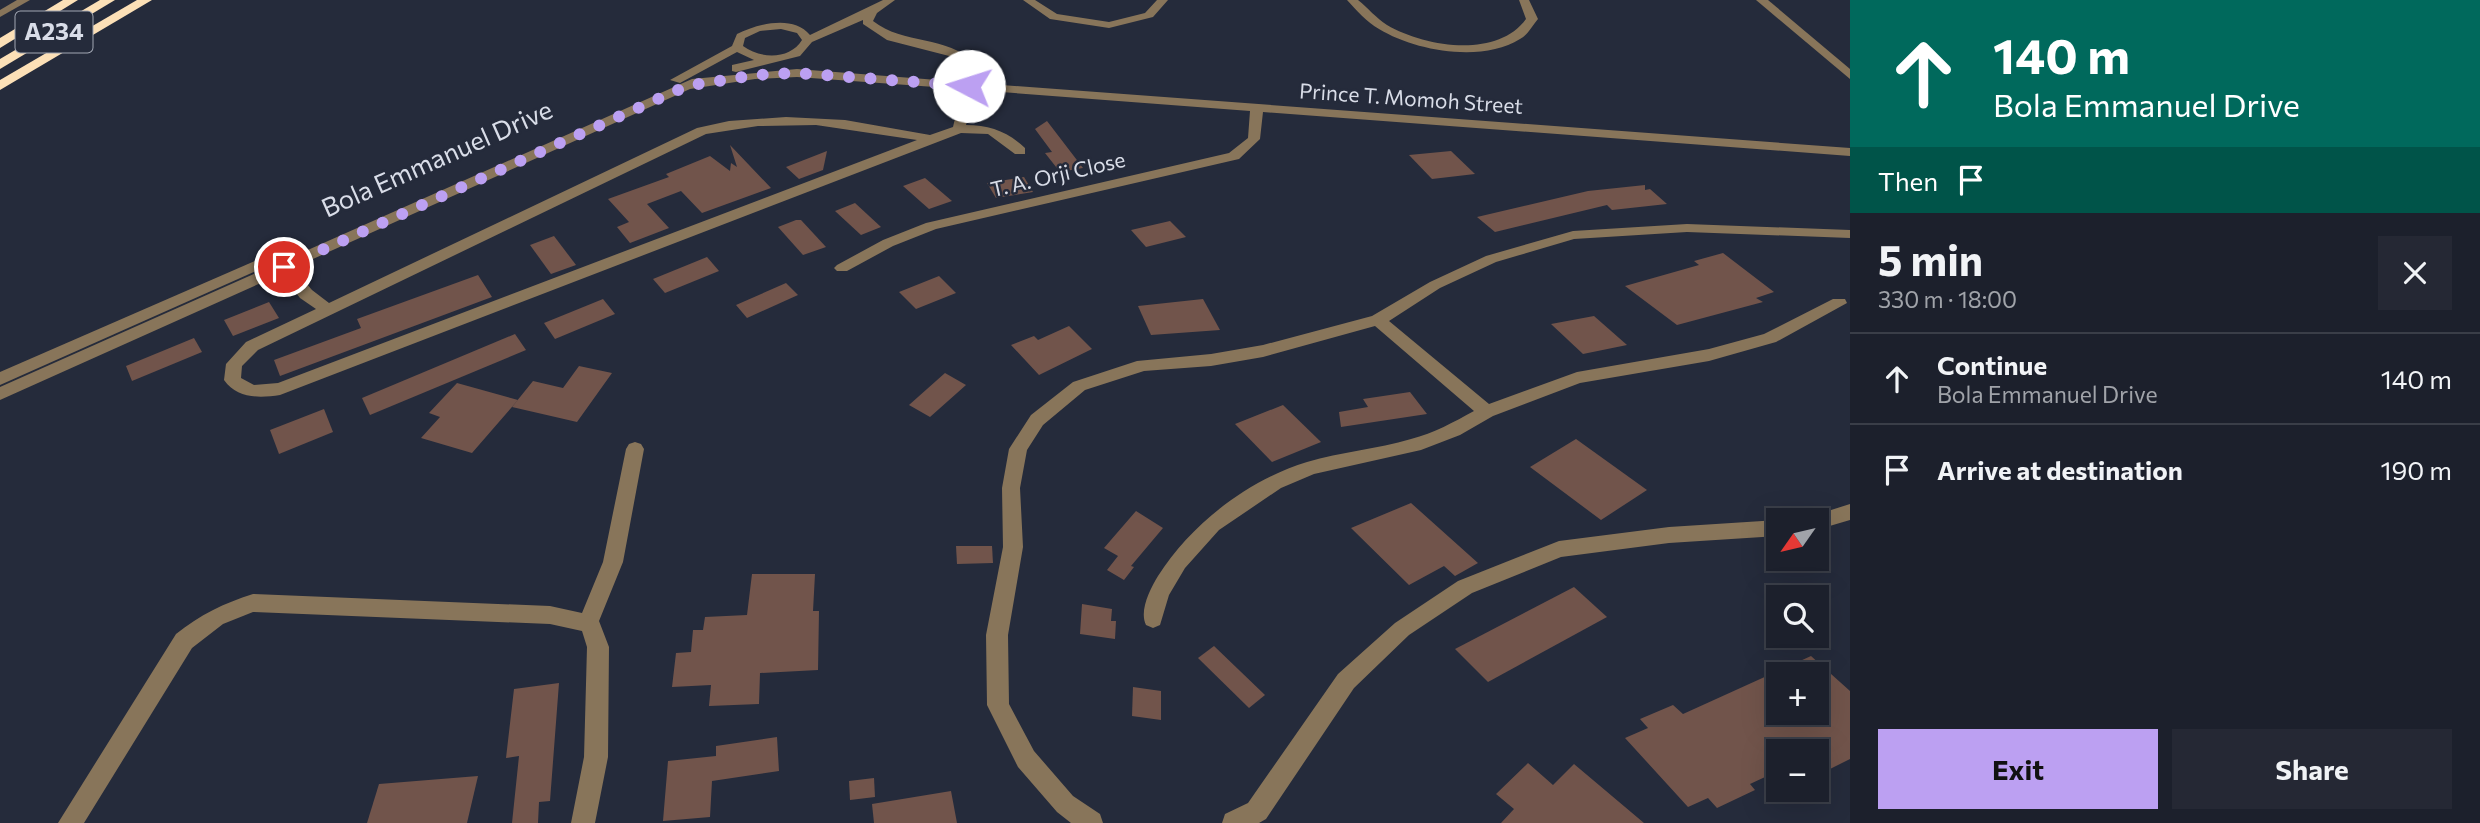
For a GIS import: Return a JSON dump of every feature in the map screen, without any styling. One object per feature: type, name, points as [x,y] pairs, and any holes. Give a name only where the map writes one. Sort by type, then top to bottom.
[{"type":"highway","name":"A234","points":[[0,44],[72,0]]},
{"type":"highway","name":"A234","points":[[0,65],[108,0]]},
{"type":"highway","points":[[0,86],[146,0]]},
{"type":"street","points":[[0,14],[25,0]]},
{"type":"street","points":[[687,86],[729,70],[802,51],[808,40],[873,11],[890,0]]},
{"type":"street","points":[[1028,0],[1054,18],[1109,25],[1149,15],[1163,0]]},
{"type":"street","points":[[1352,0],[1382,26],[1416,41],[1466,48],[1494,45],[1518,36],[1532,19],[1524,0]]},
{"type":"street","points":[[1761,0],[1807,36],[1850,75]]},
{"type":"street","points":[[873,11],[867,22],[885,36],[962,57],[970,69],[959,129]]},
{"type":"street","name":"Bola Emmanuel Drive","points":[[0,379],[690,74],[738,47],[741,36],[769,26],[792,27],[808,40]]},
{"type":"street","points":[[738,47],[750,56],[772,59]]},
{"type":"street","name":"Prince T. Momoh Street","points":[[687,86],[755,75],[797,73],[1850,152]]},
{"type":"street","name":"Bola Emmanuel Drive","points":[[0,394],[687,86]]},
{"type":"street","name":"T. A. Orji Close","points":[[842,268],[888,243],[931,226],[1234,156],[1254,139],[1257,108]]},
{"type":"street","points":[[929,139],[880,129],[803,122],[758,121],[702,131],[252,346],[234,363],[232,380],[242,389],[257,393],[280,389],[959,129],[991,129],[1001,133],[1020,151]]},
{"type":"street","points":[[1091,823],[1065,804],[1026,759],[998,705],[997,635],[1013,547],[1011,488],[1018,449],[1037,420],[1079,386],[1143,365],[1211,360],[1263,351],[1378,320],[1435,285],[1491,259],[1573,235],[1687,228],[1850,234]]},
{"type":"street","points":[[284,267],[306,294],[327,309]]},
{"type":"street","points":[[1153,619],[1159,593],[1178,562],[1212,525],[1274,483],[1310,468],[1415,445],[1454,430],[1488,412],[1577,378],[1709,355],[1746,345],[1802,324],[1839,303]]},
{"type":"street","points":[[1378,320],[1488,412]]},
{"type":"street","points":[[588,623],[613,562],[635,449]]},
{"type":"street","points":[[1829,518],[1850,512]]},
{"type":"street","points":[[1234,823],[1257,811],[1346,681],[1402,629],[1465,587],[1559,549],[1669,535],[1766,529]]},
{"type":"street","points":[[70,823],[184,641],[204,623],[231,609],[253,603],[550,615],[588,623],[594,631],[598,647],[596,757],[583,823]]},
{"type":"building","points":[[1047,121],[1083,168],[1060,172],[1045,153],[1052,152],[1035,129]]},
{"type":"building","points":[[730,145],[771,188],[702,213],[681,191],[647,204],[669,228],[630,243],[617,227],[629,222],[608,199],[669,177],[666,174],[710,156],[730,171],[731,163],[737,167]]},
{"type":"building","points":[[827,151],[823,170],[799,179],[786,167]]},
{"type":"building","points":[[1451,151],[1475,174],[1432,179],[1409,155]]},
{"type":"building","points":[[1024,177],[1033,192],[996,198],[987,183]]},
{"type":"building","points":[[925,178],[952,201],[929,209],[903,186]]},
{"type":"building","points":[[1645,185],[1645,190],[1650,189],[1667,204],[1612,210],[1607,205],[1495,232],[1477,217],[1588,191]]},
{"type":"building","points":[[855,203],[881,227],[861,235],[835,211]]},
{"type":"building","points":[[801,220],[826,247],[803,255],[778,227]]},
{"type":"building","points":[[1170,221],[1186,237],[1146,247],[1131,230]]},
{"type":"building","points":[[554,236],[576,265],[551,274],[530,245]]},
{"type":"building","points":[[1723,253],[1774,292],[1756,298],[1763,302],[1677,325],[1625,286],[1699,265],[1694,261]]},
{"type":"building","points":[[707,257],[719,271],[665,293],[653,279]]},
{"type":"building","points":[[478,275],[492,297],[280,376],[274,360],[361,328],[357,319]]},
{"type":"building","points":[[939,276],[956,293],[916,309],[899,292]]},
{"type":"building","points":[[786,283],[798,295],[747,318],[736,305]]},
{"type":"building","points":[[603,299],[615,314],[555,339],[544,323]]},
{"type":"building","points":[[1203,299],[1220,330],[1151,335],[1138,306]]},
{"type":"building","points":[[269,302],[279,318],[233,336],[224,320]]},
{"type":"building","points":[[1594,316],[1627,345],[1583,354],[1551,324]]},
{"type":"building","points":[[1069,326],[1092,349],[1039,375],[1011,345],[1034,336],[1038,340]]},
{"type":"building","points":[[515,334],[526,350],[370,415],[362,398]]},
{"type":"building","points":[[194,338],[202,352],[132,381],[126,366]]},
{"type":"building","points":[[579,366],[612,373],[577,422],[512,407],[533,381],[563,388]]},
{"type":"building","points":[[945,373],[966,385],[930,417],[909,405]]},
{"type":"building","points":[[457,383],[518,400],[472,453],[421,438],[440,417],[429,413]]},
{"type":"building","points":[[1410,392],[1427,414],[1341,427],[1339,412],[1368,407],[1363,399]]},
{"type":"building","points":[[1283,405],[1321,442],[1272,462],[1235,424]]},
{"type":"building","points":[[324,409],[333,432],[279,454],[270,430]]},
{"type":"building","points":[[1576,439],[1647,490],[1601,520],[1530,467]]},
{"type":"building","points":[[1411,503],[1478,563],[1455,576],[1444,566],[1409,585],[1351,528]]},
{"type":"building","points":[[1136,511],[1163,528],[1131,566],[1134,567],[1124,580],[1107,570],[1118,556],[1104,548]]},
{"type":"building","points":[[956,546],[992,546],[993,563],[957,564]]},
{"type":"building","points":[[752,574],[815,574],[813,611],[819,611],[818,670],[760,673],[759,704],[709,706],[711,685],[672,687],[676,653],[691,652],[693,630],[703,630],[705,617],[747,615]]},
{"type":"building","points":[[1574,587],[1607,617],[1488,682],[1455,649]]},
{"type":"building","points":[[1082,604],[1112,609],[1111,621],[1116,621],[1115,639],[1080,634]]},
{"type":"building","points":[[1214,646],[1265,695],[1249,708],[1198,658]]},
{"type":"building","points":[[1811,656],[1818,662],[1798,662]]},
{"type":"building","points":[[1829,672],[1850,691],[1850,759],[1829,770],[1829,739],[1766,739],[1766,777],[1750,784],[1755,790],[1717,808],[1708,798],[1688,807],[1625,738],[1648,728],[1640,719],[1673,705],[1683,714],[1766,676],[1766,725],[1829,725]]},
{"type":"building","points":[[559,683],[550,801],[539,802],[538,823],[512,823],[519,756],[506,758],[514,689]]},
{"type":"building","points":[[1133,687],[1161,691],[1161,720],[1132,716]]},
{"type":"building","points":[[777,737],[779,771],[712,781],[710,817],[663,821],[668,761],[716,756],[716,746]]},
{"type":"building","points":[[1528,763],[1553,785],[1574,764],[1644,823],[1501,823],[1514,809],[1496,794]]},
{"type":"building","points":[[478,776],[467,823],[367,823],[379,784]]},
{"type":"building","points":[[874,778],[875,797],[850,800],[849,781]]},
{"type":"building","points":[[951,791],[957,823],[874,823],[872,804]]},
{"type":"route","points":[[284,267],[687,86],[755,75],[797,73],[969,86]]}]
